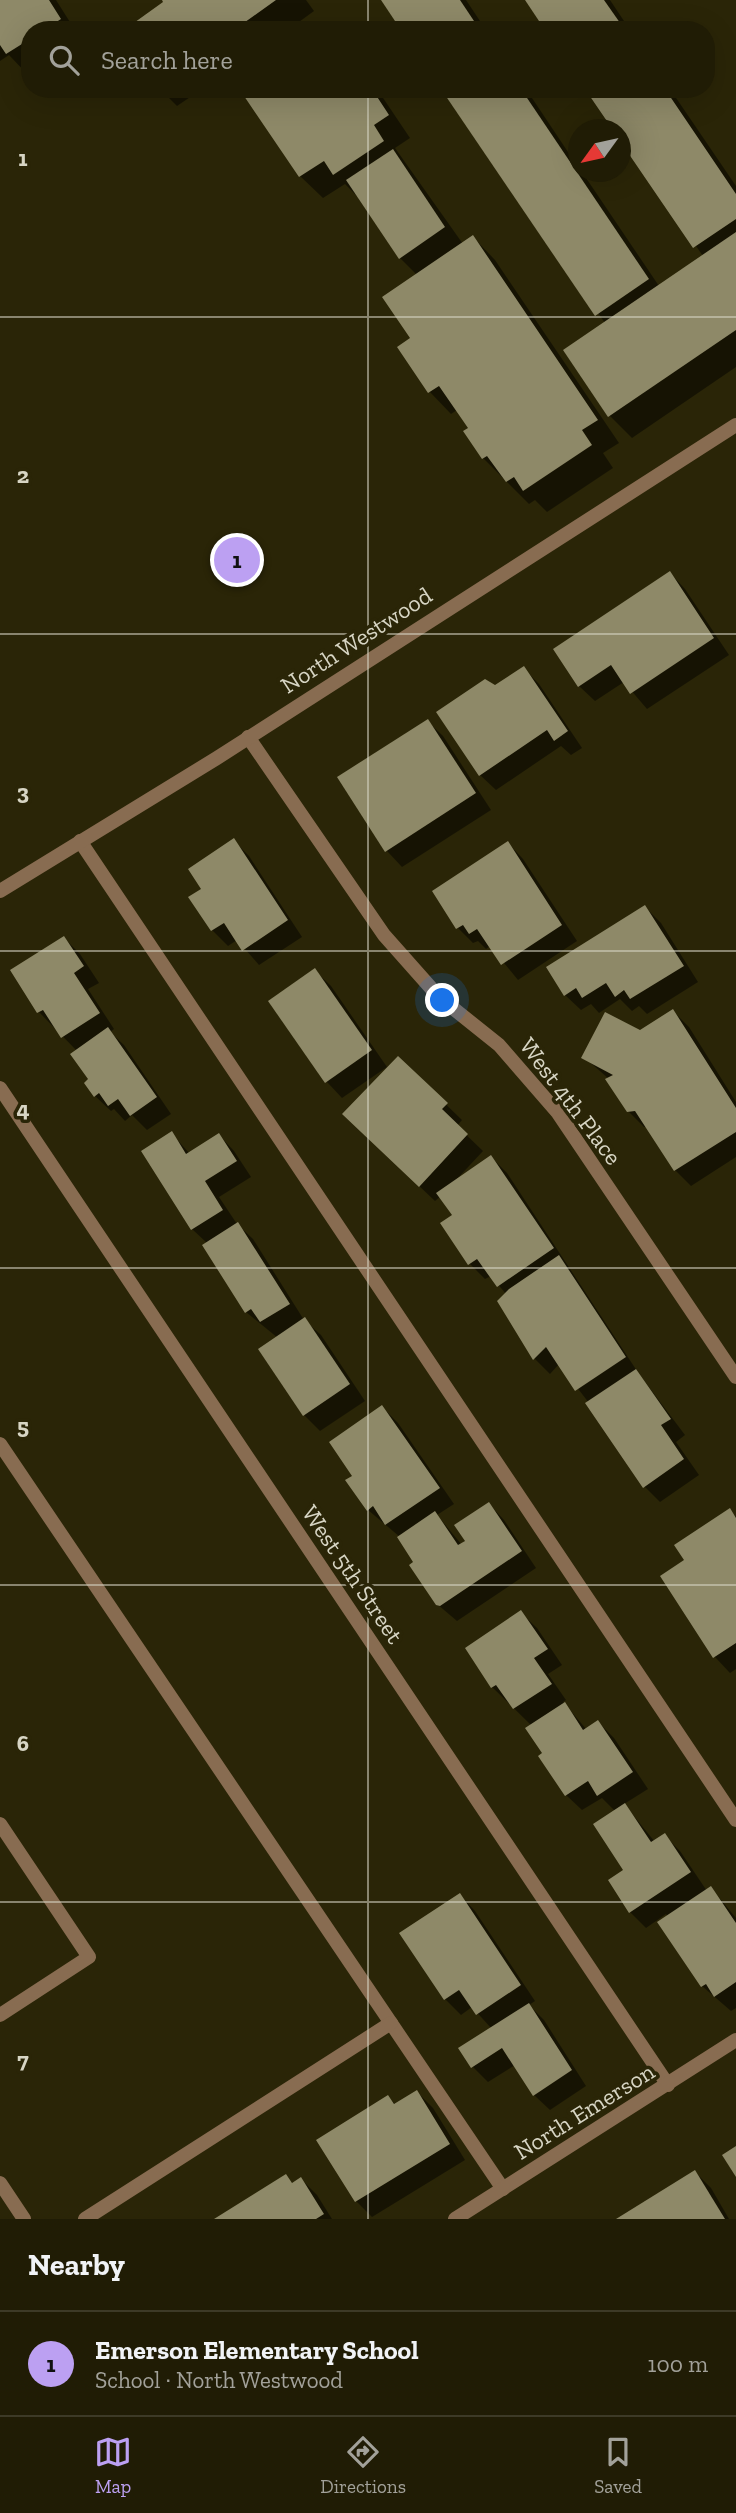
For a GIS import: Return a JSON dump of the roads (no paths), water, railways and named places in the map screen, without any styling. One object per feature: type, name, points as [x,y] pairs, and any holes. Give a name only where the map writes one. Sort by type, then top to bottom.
[{"type":"street","name":"North Westwood","points":[[0,891],[248,737],[736,425]]},
{"type":"street","name":"West 4th Place","points":[[248,737],[384,936],[439,997],[499,1045],[558,1113],[736,1377]]},
{"type":"street","points":[[80,841],[736,1820]]},
{"type":"street","name":"West 5th Street","points":[[0,1088],[668,2085]]},
{"type":"street","points":[[0,1444],[503,2189]]},
{"type":"street","points":[[0,1824],[89,1957],[0,2015]]},
{"type":"street","points":[[85,2219],[391,2023]]},
{"type":"street","name":"North Emerson","points":[[455,2219],[736,2040]]},
{"type":"street","points":[[0,2183],[24,2219]]},
{"type":"place","name":"Emerson Elementary School","points":[[237,560]]}]
